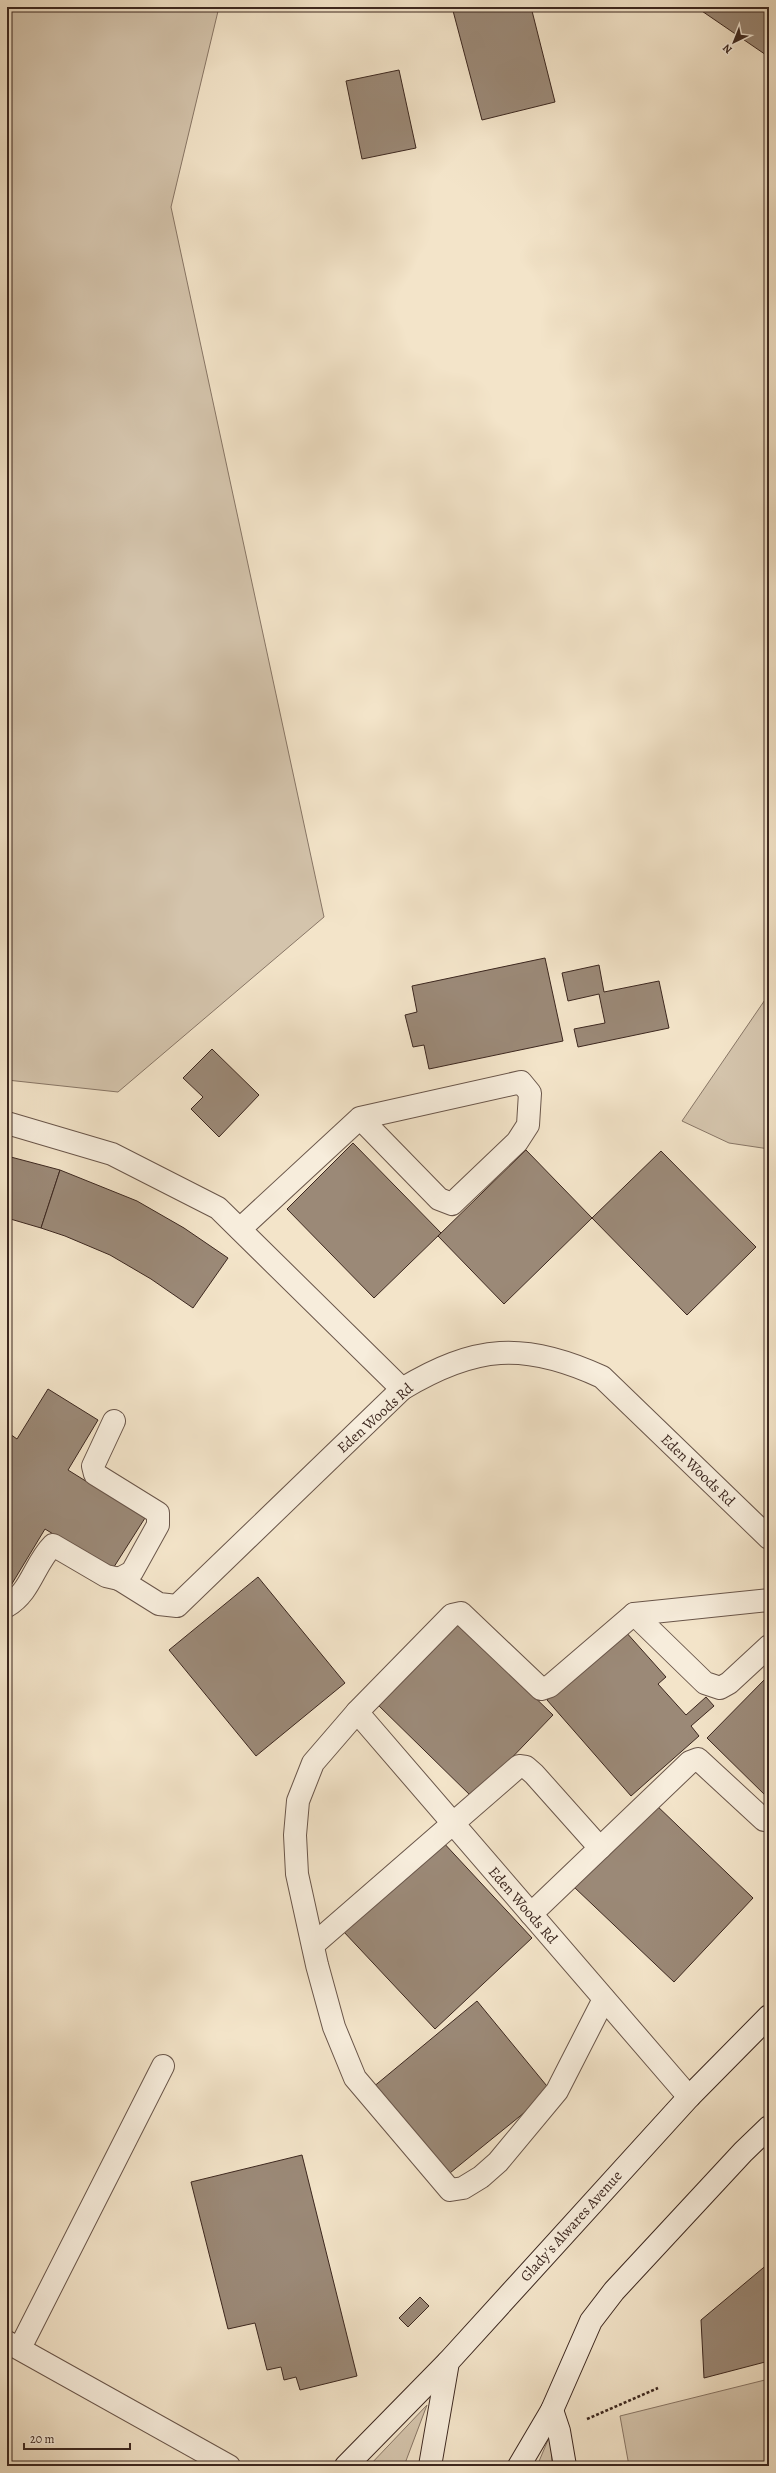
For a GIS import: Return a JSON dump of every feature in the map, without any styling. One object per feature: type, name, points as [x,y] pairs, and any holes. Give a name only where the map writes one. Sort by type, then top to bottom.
[{"type":"street","points":[[240,1229],[360,1118],[521,1082],[530,1093],[528,1125],[517,1142],[452,1204],[439,1199],[360,1118]]},
{"type":"street","points":[[7,1123],[112,1154],[218,1208],[402,1389]]},
{"type":"street","name":"Eden Woods Rd","points":[[119,1579],[159,1604],[177,1606],[402,1389],[432,1371],[465,1358],[500,1353],[535,1354],[570,1362],[602,1377],[769,1538]]},
{"type":"street","points":[[7,1606],[22,1596],[46,1553],[53,1545],[106,1576],[119,1579],[132,1572],[158,1525],[158,1513],[96,1474],[93,1466],[114,1421]]},
{"type":"street","points":[[604,1999],[557,2091],[498,2162],[481,2177],[463,2188],[450,2190],[355,2078],[334,2027],[297,1874],[295,1834],[298,1801],[313,1763],[357,1712],[452,1615],[460,1613],[541,1689],[550,1686],[634,1614],[769,1600]]},
{"type":"street","points":[[634,1614],[705,1683],[720,1688],[729,1683],[769,1646]]},
{"type":"street","name":"Eden Woods Rd","points":[[357,1712],[689,2097]]},
{"type":"street","points":[[531,1914],[690,1762],[698,1759],[764,1820]]},
{"type":"street","points":[[313,1944],[519,1766],[526,1767],[600,1848]]},
{"type":"street","name":"Glady's Alwares Avenue","points":[[346,2466],[448,2362],[689,2097],[769,2016]]},
{"type":"street","points":[[163,2066],[13,2345],[228,2466]]},
{"type":"street","points":[[520,2466],[552,2410],[591,2321],[620,2285],[742,2152],[769,2126]]},
{"type":"street","points":[[430,2466],[448,2362]]},
{"type":"street","points":[[552,2410],[559,2431],[565,2466]]},
{"type":"path","points":[[559,2431],[658,2388]]},
{"type":"shaded area","points":[[7,7],[219,7],[171,207],[324,917],[118,1092],[7,1080]]},
{"type":"shaded area","points":[[769,994],[769,1149],[729,1143],[682,1121]]},
{"type":"shaded area","points":[[769,2379],[769,2466],[629,2466],[620,2416]]},
{"type":"shaded area","points":[[427,2405],[404,2466],[369,2466]]},
{"type":"shaded area","points":[[551,2433],[552,2466],[537,2466]]},
{"type":"building","points":[[452,7],[531,7],[555,102],[482,120]]},
{"type":"building","points":[[696,7],[769,7],[769,57]]},
{"type":"building","points":[[399,70],[416,148],[362,159],[346,81]]},
{"type":"building","points":[[545,958],[563,1041],[429,1069],[424,1045],[413,1047],[405,1015],[417,1012],[412,986]]},
{"type":"building","points":[[599,965],[604,992],[659,981],[669,1028],[578,1047],[574,1029],[605,1023],[599,994],[568,1001],[562,973]]},
{"type":"building","points":[[212,1049],[259,1095],[219,1137],[191,1109],[203,1097],[183,1078]]},
{"type":"building","points":[[353,1143],[441,1233],[374,1298],[287,1209]]},
{"type":"building","points":[[526,1150],[592,1218],[504,1304],[438,1236]]},
{"type":"building","points":[[661,1151],[756,1247],[687,1315],[592,1218]]},
{"type":"building","points":[[7,1156],[60,1170],[41,1228],[7,1218]]},
{"type":"building","points":[[60,1170],[137,1201],[184,1228],[228,1258],[193,1308],[151,1279],[110,1255],[65,1236],[41,1228]]},
{"type":"building","points":[[48,1389],[98,1420],[68,1470],[145,1518],[112,1570],[45,1529],[7,1592],[7,1432],[17,1439]]},
{"type":"building","points":[[258,1577],[345,1683],[256,1756],[169,1650]]},
{"type":"building","points":[[455,1620],[553,1715],[473,1798],[375,1702]]},
{"type":"building","points":[[625,1631],[666,1677],[658,1684],[686,1715],[706,1697],[714,1706],[691,1726],[699,1736],[631,1796],[547,1700]]},
{"type":"building","points":[[769,1675],[769,1799],[707,1738]]},
{"type":"building","points":[[654,1803],[753,1898],[674,1982],[574,1887]]},
{"type":"building","points":[[441,1840],[532,1938],[435,2029],[343,1931]]},
{"type":"building","points":[[477,2001],[551,2091],[445,2177],[372,2088]]},
{"type":"building","points":[[302,2155],[357,2376],[300,2390],[296,2377],[284,2380],[281,2367],[267,2370],[255,2323],[228,2329],[191,2182]]},
{"type":"building","points":[[769,2263],[769,2361],[704,2378],[701,2320]]},
{"type":"building","points":[[420,2297],[429,2306],[408,2327],[399,2318]]}]
